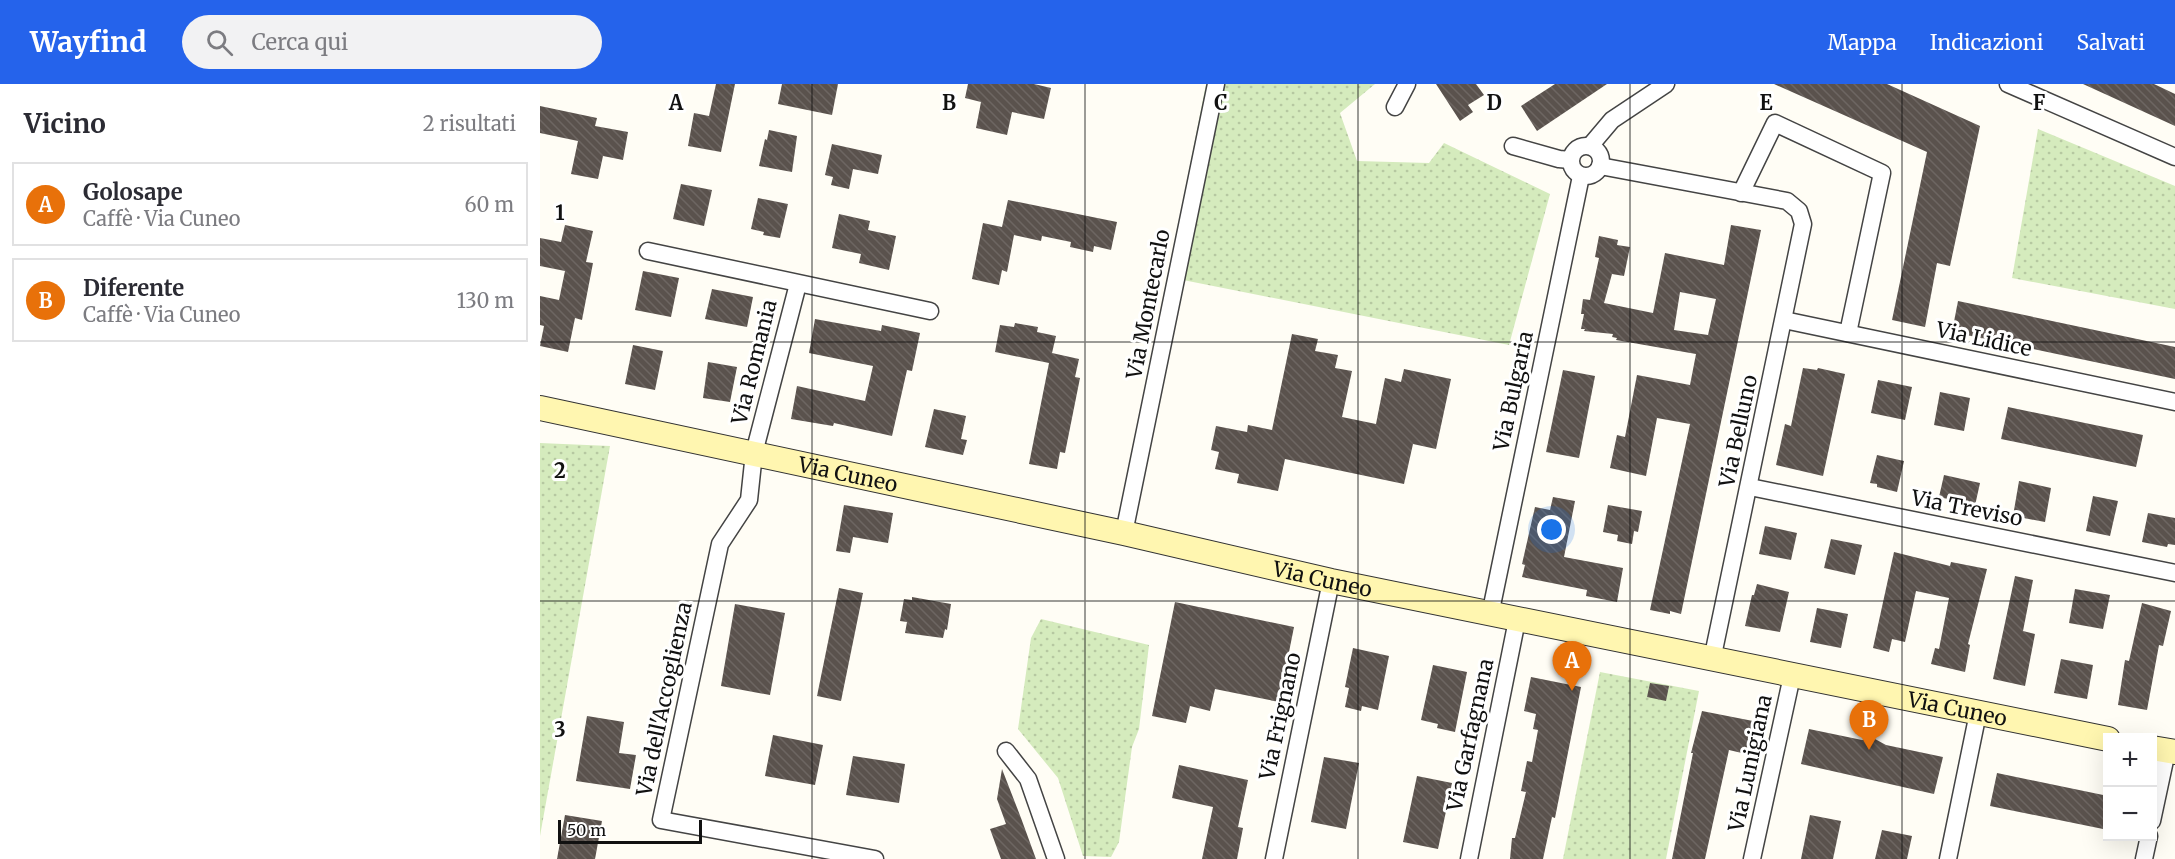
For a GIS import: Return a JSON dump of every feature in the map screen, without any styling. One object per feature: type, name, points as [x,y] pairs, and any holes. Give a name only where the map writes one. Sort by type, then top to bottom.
[{"type":"street","name":"Via Montecarlo","points":[[1124,533],[1216,84]]},
{"type":"street","points":[[1395,107],[1407,84]]},
{"type":"street","points":[[1590,146],[1612,120],[1666,84]]},
{"type":"street","points":[[2008,84],[2175,157]]},
{"type":"street","points":[[1600,166],[1741,193],[1775,123],[1882,173],[1848,333]]},
{"type":"street","points":[[1513,146],[1570,160]]},
{"type":"street","points":[[1590,146],[1599,152],[1600,166],[1595,174],[1581,176],[1573,170],[1570,160],[1579,147],[1590,146]]},
{"type":"street","name":"Via Bulgaria","points":[[1490,615],[1581,176]]},
{"type":"street","name":"Via Belluno","points":[[1712,660],[1750,487],[1803,224],[1799,211],[1787,201],[1741,193]]},
{"type":"street","name":"Via Romania","points":[[648,251],[930,311]]},
{"type":"street","name":"Via Romania","points":[[754,453],[798,284]]},
{"type":"street","name":"Via Lidice","points":[[1784,320],[2175,402]]},
{"type":"street","name":"Via Cuneo","points":[[540,408],[1124,533],[1331,582],[2103,738]]},
{"type":"street","name":"Via dell'Accoglienza","points":[[754,453],[749,500],[720,544],[662,820],[875,859]]},
{"type":"street","name":"Via Treviso","points":[[1750,487],[2175,573]]},
{"type":"street","name":"Via Frignano","points":[[1274,859],[1331,582]]},
{"type":"street","name":"Via Garfagnana","points":[[1469,859],[1517,620]]},
{"type":"street","name":"Via Lunigiana","points":[[1752,859],[1792,676]]},
{"type":"street","points":[[1948,859],[1978,713]]},
{"type":"street","points":[[1006,751],[1028,778],[1056,859]]},
{"type":"street","points":[[2157,794],[2165,751]]},
{"type":"street","points":[[2145,859],[2148,841]]},
{"type":"green space","points":[[1206,84],[1375,84],[1340,113],[1357,161],[1429,163],[1444,143],[1550,194],[1509,345],[1168,277]]},
{"type":"green space","points":[[2038,129],[2175,186],[2175,309],[2012,278]]},
{"type":"green space","points":[[540,443],[610,446],[540,836]]},
{"type":"green space","points":[[1041,619],[1149,645],[1139,729],[1132,747],[1119,842],[1111,857],[1083,856],[1058,778],[1018,729],[1031,638]]},
{"type":"green space","points":[[1600,672],[1699,691],[1666,859],[1563,859]]},
{"type":"building","points":[[716,84],[735,84],[721,152],[688,146],[694,113],[709,116]]},
{"type":"building","points":[[782,84],[838,84],[832,115],[778,104]]},
{"type":"building","points":[[968,84],[1034,84],[1051,88],[1044,119],[1012,112],[1007,135],[976,128],[981,102],[965,98]]},
{"type":"building","points":[[1436,84],[1476,84],[1484,95],[1468,105],[1473,112],[1460,121]]},
{"type":"building","points":[[1555,84],[1607,84],[1537,131],[1521,106]]},
{"type":"building","points":[[1774,84],[1887,84],[1980,126],[1950,266],[1937,263],[1925,327],[1892,320],[1927,152]]},
{"type":"building","points":[[2083,84],[2154,84],[2175,94],[2175,126]]},
{"type":"building","points":[[540,106],[597,118],[595,126],[628,132],[623,160],[603,156],[598,179],[571,174],[578,141],[540,133]]},
{"type":"building","points":[[769,130],[797,136],[792,172],[759,166]]},
{"type":"building","points":[[832,144],[882,155],[878,174],[853,169],[849,189],[831,185],[833,177],[825,175]]},
{"type":"building","points":[[681,184],[712,190],[704,226],[673,219]]},
{"type":"building","points":[[758,198],[788,204],[780,238],[763,235],[764,232],[751,229]]},
{"type":"building","points":[[1008,200],[1117,222],[1111,250],[1094,246],[1093,252],[1070,247],[1071,242],[1042,236],[1041,241],[1014,235],[1007,272],[1002,270],[999,285],[972,279],[983,223],[1002,227]]},
{"type":"building","points":[[839,214],[870,221],[868,230],[896,236],[889,270],[859,263],[861,254],[832,248]]},
{"type":"building","points":[[565,225],[593,231],[586,262],[593,263],[582,320],[575,318],[568,352],[540,346],[544,326],[540,325],[540,296],[559,300],[565,271],[540,266],[540,238],[561,242]]},
{"type":"building","points":[[1731,225],[1761,230],[1681,614],[1670,611],[1670,614],[1650,610],[1690,424],[1657,418],[1646,476],[1610,468],[1617,435],[1625,437],[1637,375],[1690,385],[1696,354],[1616,340],[1617,338],[1612,337],[1613,334],[1584,331],[1585,329],[1581,329],[1584,314],[1581,314],[1583,299],[1590,300],[1599,258],[1595,257],[1599,236],[1618,240],[1617,245],[1630,247],[1624,276],[1612,274],[1604,303],[1653,313],[1665,253],[1724,265]],"holes":[[[1680,292],[1716,299],[1708,335],[1674,330]]]},
{"type":"building","points":[[643,271],[679,278],[671,317],[635,310]]},
{"type":"building","points":[[712,289],[753,297],[747,327],[705,319]]},
{"type":"building","points":[[1958,301],[2175,347],[2175,379],[1952,332]]},
{"type":"building","points":[[815,319],[881,331],[882,325],[920,333],[912,371],[907,370],[892,436],[834,423],[833,426],[791,419],[797,386],[865,401],[873,366],[809,353]]},
{"type":"building","points":[[1015,323],[1038,327],[1037,332],[1056,336],[1052,353],[1079,359],[1075,377],[1080,378],[1065,453],[1060,452],[1057,469],[1029,464],[1049,363],[995,352],[1000,325],[1014,327]]},
{"type":"building","points":[[1292,334],[1318,339],[1315,351],[1338,355],[1335,368],[1352,371],[1342,417],[1376,424],[1385,378],[1401,382],[1404,369],[1451,379],[1436,449],[1413,444],[1404,484],[1285,459],[1278,491],[1237,483],[1239,474],[1215,469],[1219,452],[1211,450],[1216,426],[1247,432],[1248,425],[1272,430]]},
{"type":"building","points":[[633,345],[663,351],[655,390],[625,384]]},
{"type":"building","points":[[708,362],[737,367],[730,402],[703,398]]},
{"type":"building","points":[[1803,368],[1817,370],[1818,368],[1845,374],[1823,476],[1776,465],[1785,424],[1791,426]]},
{"type":"building","points":[[1563,370],[1595,376],[1579,458],[1546,452]]},
{"type":"building","points":[[1878,380],[1912,387],[1905,420],[1871,413]]},
{"type":"building","points":[[1940,392],[1970,398],[1964,431],[1934,425]]},
{"type":"building","points":[[2008,407],[2143,435],[2136,467],[2001,439]]},
{"type":"building","points":[[934,409],[966,416],[961,439],[967,440],[963,455],[925,447]]},
{"type":"building","points":[[1877,455],[1904,461],[1897,492],[1870,483]]},
{"type":"building","points":[[1944,475],[1980,483],[1974,510],[1951,505],[1952,500],[1939,497]]},
{"type":"building","points":[[2019,481],[2051,488],[2045,522],[2013,516]]},
{"type":"building","points":[[2093,496],[2118,501],[2110,536],[2086,531]]},
{"type":"building","points":[[1553,497],[1575,501],[1564,557],[1623,568],[1617,602],[1586,596],[1587,590],[1522,577],[1525,565],[1522,564],[1535,507],[1550,510]]},
{"type":"building","points":[[844,505],[893,513],[888,543],[853,537],[850,553],[836,551]]},
{"type":"building","points":[[1608,505],[1642,511],[1638,532],[1634,531],[1632,544],[1617,541],[1618,535],[1603,532]]},
{"type":"building","points":[[2148,513],[2175,518],[2175,545],[2168,544],[2167,547],[2142,542]]},
{"type":"building","points":[[1765,526],[1797,533],[1791,560],[1759,554]]},
{"type":"building","points":[[1831,539],[1862,545],[1855,575],[1824,568]]},
{"type":"building","points":[[1894,552],[1950,566],[1951,562],[1987,569],[1968,644],[1970,645],[1965,672],[1931,664],[1935,648],[1939,649],[1949,598],[1916,591],[1905,642],[1892,639],[1889,652],[1873,648]]},
{"type":"building","points":[[2015,576],[2033,580],[2023,631],[2035,634],[2025,686],[1993,679]]},
{"type":"building","points":[[1757,584],[1789,592],[1780,632],[1745,626]]},
{"type":"building","points":[[839,588],[863,593],[841,701],[817,696]]},
{"type":"building","points":[[2075,589],[2110,595],[2103,629],[2069,623]]},
{"type":"building","points":[[912,597],[951,604],[947,630],[945,629],[943,638],[905,633],[907,622],[900,621],[904,599],[912,600]]},
{"type":"building","points":[[1175,602],[1294,627],[1279,702],[1215,689],[1210,711],[1190,706],[1186,723],[1152,716]]},
{"type":"building","points":[[2142,603],[2171,611],[2163,646],[2159,645],[2147,710],[2118,705],[2125,660],[2129,661]]},
{"type":"building","points":[[735,604],[785,613],[770,695],[721,686]]},
{"type":"building","points":[[1817,608],[1848,614],[1841,648],[1810,642]]},
{"type":"building","points":[[1353,648],[1389,656],[1378,710],[1362,706],[1361,711],[1345,707],[1349,688],[1345,687]]},
{"type":"building","points":[[2061,659],[2093,665],[2087,699],[2054,693]]},
{"type":"building","points":[[1433,665],[1467,672],[1455,732],[1437,728],[1438,724],[1421,720]]},
{"type":"building","points":[[1531,677],[1581,687],[1555,818],[1552,817],[1543,859],[1510,859],[1512,838],[1515,838],[1526,792],[1521,791],[1527,761],[1532,762],[1538,730],[1533,729],[1536,714],[1524,711]]},
{"type":"building","points":[[1650,683],[1669,686],[1666,701],[1647,697]]},
{"type":"building","points":[[1702,711],[1753,721],[1746,754],[1729,750],[1705,859],[1672,859],[1693,753],[1691,753]]},
{"type":"building","points":[[587,716],[624,722],[619,753],[636,755],[630,789],[576,781]]},
{"type":"building","points":[[1809,729],[1862,740],[1875,739],[1886,745],[1943,757],[1934,794],[1801,764]]},
{"type":"building","points":[[773,735],[823,745],[815,785],[765,776]]},
{"type":"building","points":[[853,756],[905,764],[899,803],[846,795]]},
{"type":"building","points":[[1324,757],[1359,763],[1346,829],[1311,822]]},
{"type":"building","points":[[1179,765],[1248,780],[1238,827],[1243,828],[1237,859],[1202,859],[1213,807],[1172,798]]},
{"type":"building","points":[[1002,769],[1036,859],[1001,859],[990,829],[1006,824],[997,799]]},
{"type":"building","points":[[1997,773],[2103,795],[2103,829],[1990,806]]},
{"type":"building","points":[[1417,776],[1452,783],[1438,849],[1403,842]]},
{"type":"building","points":[[565,815],[602,821],[595,859],[557,859]]},
{"type":"building","points":[[1810,815],[1841,821],[1833,859],[1801,859]]},
{"type":"building","points":[[1882,830],[1912,836],[1907,859],[1875,859]]},
{"type":"place","name":"Golosape","points":[[1572,691]]},
{"type":"place","name":"Diferente","points":[[1869,750]]}]
